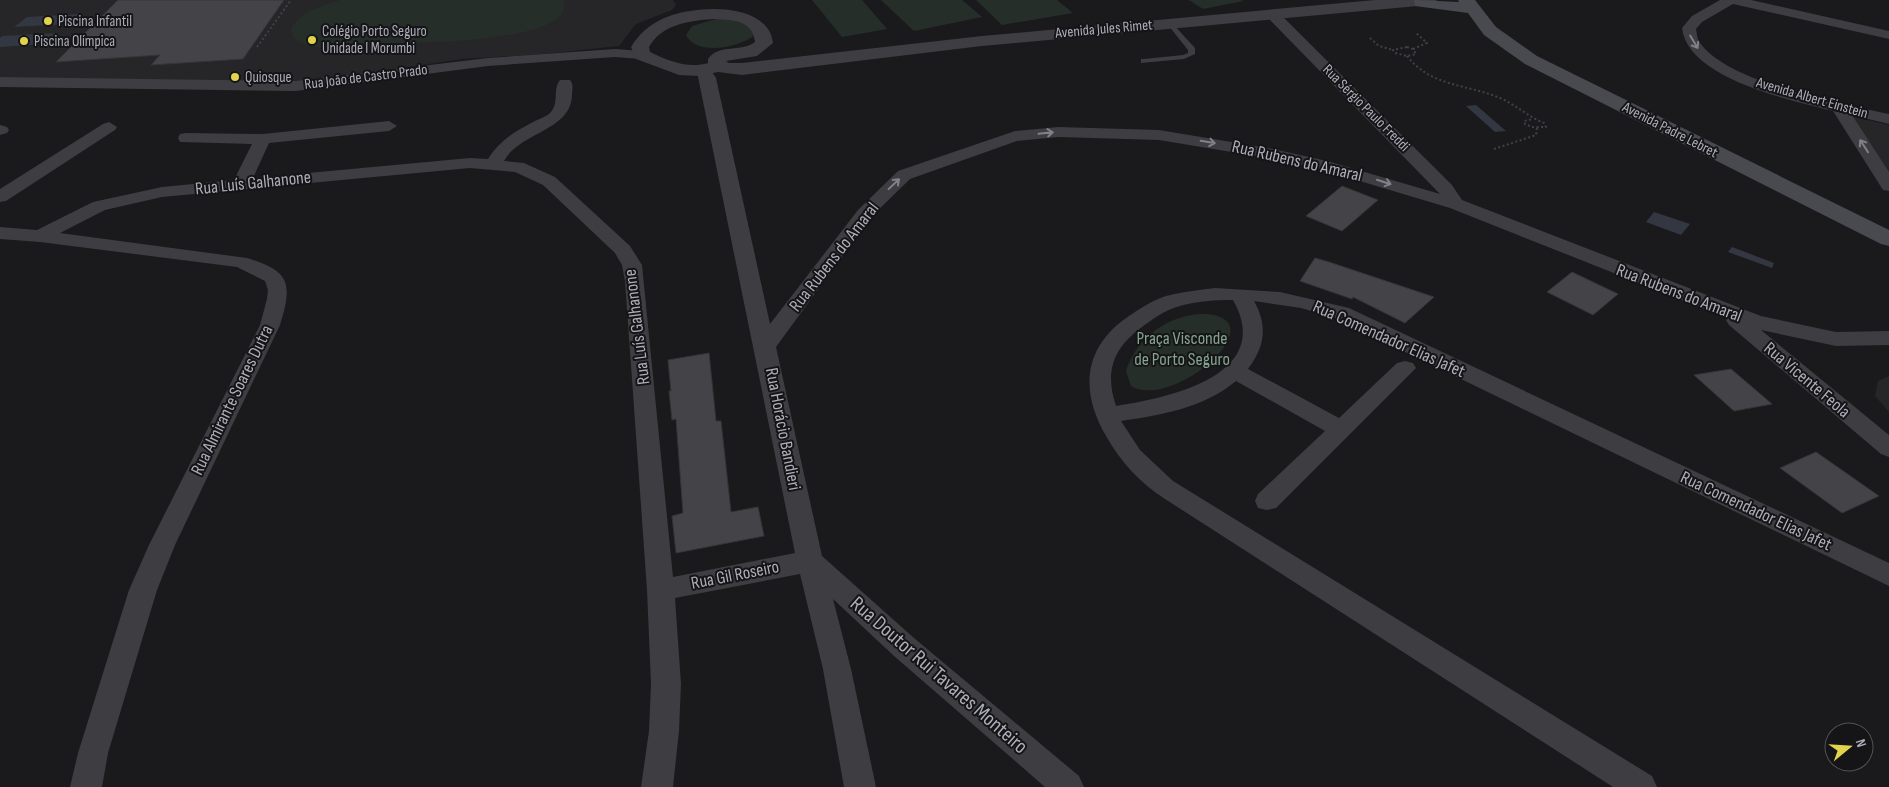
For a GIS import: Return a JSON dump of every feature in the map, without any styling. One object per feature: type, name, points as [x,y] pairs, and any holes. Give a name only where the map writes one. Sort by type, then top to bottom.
[{"type":"main road","points":[[1425,1],[1469,4]]},
{"type":"main road","name":"Avenida Padre Lebret","points":[[1469,4],[1490,31],[1531,60],[1889,239]]},
{"type":"street","points":[[1731,0],[1889,35]]},
{"type":"street","name":"Avenida Albert Einstein","points":[[1731,0],[1697,19],[1689,28],[1690,39],[1694,46],[1710,60],[1743,78],[1786,92],[1889,119]]},
{"type":"street","name":"Avenida Jules Rimet","points":[[642,55],[660,64],[711,69],[742,69],[982,41],[1273,15],[1355,3],[1425,1]]},
{"type":"street","points":[[642,55],[640,47],[643,39],[686,8],[746,18],[754,22],[763,32],[764,43],[753,53],[721,55],[711,69]]},
{"type":"street","name":"Rua Sérgio Paulo Freddi","points":[[1273,15],[1446,189],[1456,204]]},
{"type":"street","name":"Avenida Jules Rimet","points":[[758,49],[777,58],[815,60]]},
{"type":"street","name":"Rua João de Castro Prado","points":[[0,82],[296,86],[488,62],[615,53],[642,55]]},
{"type":"street","name":"Rua Horácio Bandieri","points":[[711,69],[708,78],[766,345],[810,561],[837,669],[860,787]]},
{"type":"street","points":[[494,164],[502,150],[516,138],[555,117],[564,106],[564,83]]},
{"type":"street","points":[[1838,106],[1889,186]]},
{"type":"street","points":[[186,138],[262,139],[389,126]]},
{"type":"street","points":[[0,197],[109,127]]},
{"type":"street","name":"Rua Rubens do Amaral","points":[[766,345],[864,214],[904,176],[1015,136],[1058,132],[1108,132],[1192,140],[1327,166],[1456,204],[1726,312],[1793,332],[1836,339],[1889,338]]},
{"type":"street","points":[[242,184],[262,139]]},
{"type":"street","name":"Rua Luís Galhanone","points":[[40,236],[83,213],[128,198],[162,192],[470,163],[518,167],[548,181],[623,250],[632,266],[661,590],[666,684],[664,731],[657,787]]},
{"type":"street","name":"Rua Almirante Soares Dutra","points":[[0,233],[40,236],[240,262],[262,268],[272,275],[279,284],[279,296],[270,325],[162,545],[143,590],[101,724],[86,787]]},
{"type":"street","points":[[1108,415],[1162,407],[1196,397],[1222,383],[1243,362],[1252,345],[1254,330],[1251,316],[1240,295]]},
{"type":"street","name":"Rua Comendador Elias Jafet","points":[[1641,787],[1154,478],[1130,455],[1118,436],[1100,394],[1100,374],[1106,352],[1125,329],[1149,311],[1173,302],[1193,298],[1240,295],[1302,301],[1342,314],[1889,574]]},
{"type":"street","name":"Rua Vicente Feola","points":[[1726,312],[1889,448]]},
{"type":"street","points":[[1267,501],[1405,368]]},
{"type":"street","points":[[1234,371],[1341,429]]},
{"type":"street","name":"Rua Gil Roseiro","points":[[661,590],[810,561]]},
{"type":"street","name":"Rua Doutor Rui Tavares Monteiro","points":[[810,561],[904,647],[1068,787]]},
{"type":"lane","points":[[1144,61],[1184,57],[1191,54],[1192,50],[1170,24]]},
{"type":"path","points":[[257,47],[291,0]]},
{"type":"path","points":[[1392,50],[1407,47],[1413,49],[1427,43],[1416,33]]},
{"type":"path","points":[[1370,38],[1379,46],[1392,50],[1395,53],[1407,56],[1416,54],[1413,49]]},
{"type":"path","points":[[1407,56],[1418,69],[1429,76],[1442,82],[1507,101],[1533,119],[1546,124],[1546,127],[1537,128],[1525,124],[1524,121],[1533,119]]},
{"type":"path","points":[[1494,149],[1536,135],[1537,128]]},
{"type":"shaded area","name":"Colégio Porto Seguro Unidade I Morumbi","points":[[0,0],[673,0],[676,5],[672,10],[636,24],[619,46],[544,54],[462,59],[320,80],[264,84],[0,77]]},
{"type":"shaded area","name":"Piscina Infantil","points":[[81,14],[69,24],[14,27],[27,17]]},
{"type":"shaded area","name":"Piscina Olímpica","points":[[58,33],[45,44],[0,47],[0,38],[2,36]]},
{"type":"shaded area","points":[[1476,105],[1506,131],[1495,132],[1466,106]]},
{"type":"shaded area","points":[[1846,115],[1889,125],[1889,174]]},
{"type":"shaded area","points":[[1654,212],[1690,224],[1681,235],[1646,222]]},
{"type":"shaded area","points":[[1732,247],[1774,263],[1772,268],[1728,252]]},
{"type":"shaded area","points":[[1889,376],[1889,412],[1875,396],[1878,381]]},
{"type":"green space","points":[[340,0],[563,0],[562,13],[549,23],[528,31],[475,40],[339,49],[315,47],[294,38],[291,29],[306,13]]},
{"type":"green space","points":[[812,0],[862,0],[887,29],[842,37]]},
{"type":"green space","points":[[881,0],[962,0],[982,17],[914,31]]},
{"type":"green space","points":[[976,0],[1057,0],[1073,13],[1002,25]]},
{"type":"green space","points":[[1189,0],[1241,0],[1243,1],[1203,9]]},
{"type":"green space","points":[[719,18],[748,21],[755,35],[729,46],[709,48],[699,46],[686,35],[692,26]]},
{"type":"green space","name":"Praça Visconde de Porto Seguro","points":[[1206,314],[1225,320],[1230,331],[1225,346],[1211,362],[1192,376],[1170,386],[1149,390],[1131,386],[1126,371],[1131,359],[1146,338],[1157,329],[1180,318]]},
{"type":"building","points":[[118,0],[284,0],[243,59],[151,65],[160,55],[56,62]]},
{"type":"building","points":[[1342,186],[1378,200],[1342,231],[1306,216]]},
{"type":"building","points":[[1315,258],[1434,297],[1405,323],[1353,297],[1352,299],[1300,281]]},
{"type":"building","points":[[1572,272],[1618,294],[1593,315],[1547,292]]},
{"type":"building","points":[[709,353],[716,421],[721,421],[731,512],[758,507],[764,536],[676,553],[672,516],[683,513],[676,419],[672,420],[668,360]]},
{"type":"building","points":[[1731,369],[1772,404],[1734,411],[1694,375]]},
{"type":"building","points":[[1816,452],[1879,496],[1842,513],[1780,468]]},
{"type":"place","name":"Piscina Infantil","points":[[48,21]]},
{"type":"place","name":"Colégio Porto Seguro Unidade I Morumbi","points":[[312,40]]},
{"type":"place","name":"Piscina Olímpica","points":[[24,41]]},
{"type":"place","name":"Quiosque","points":[[235,77]]}]
